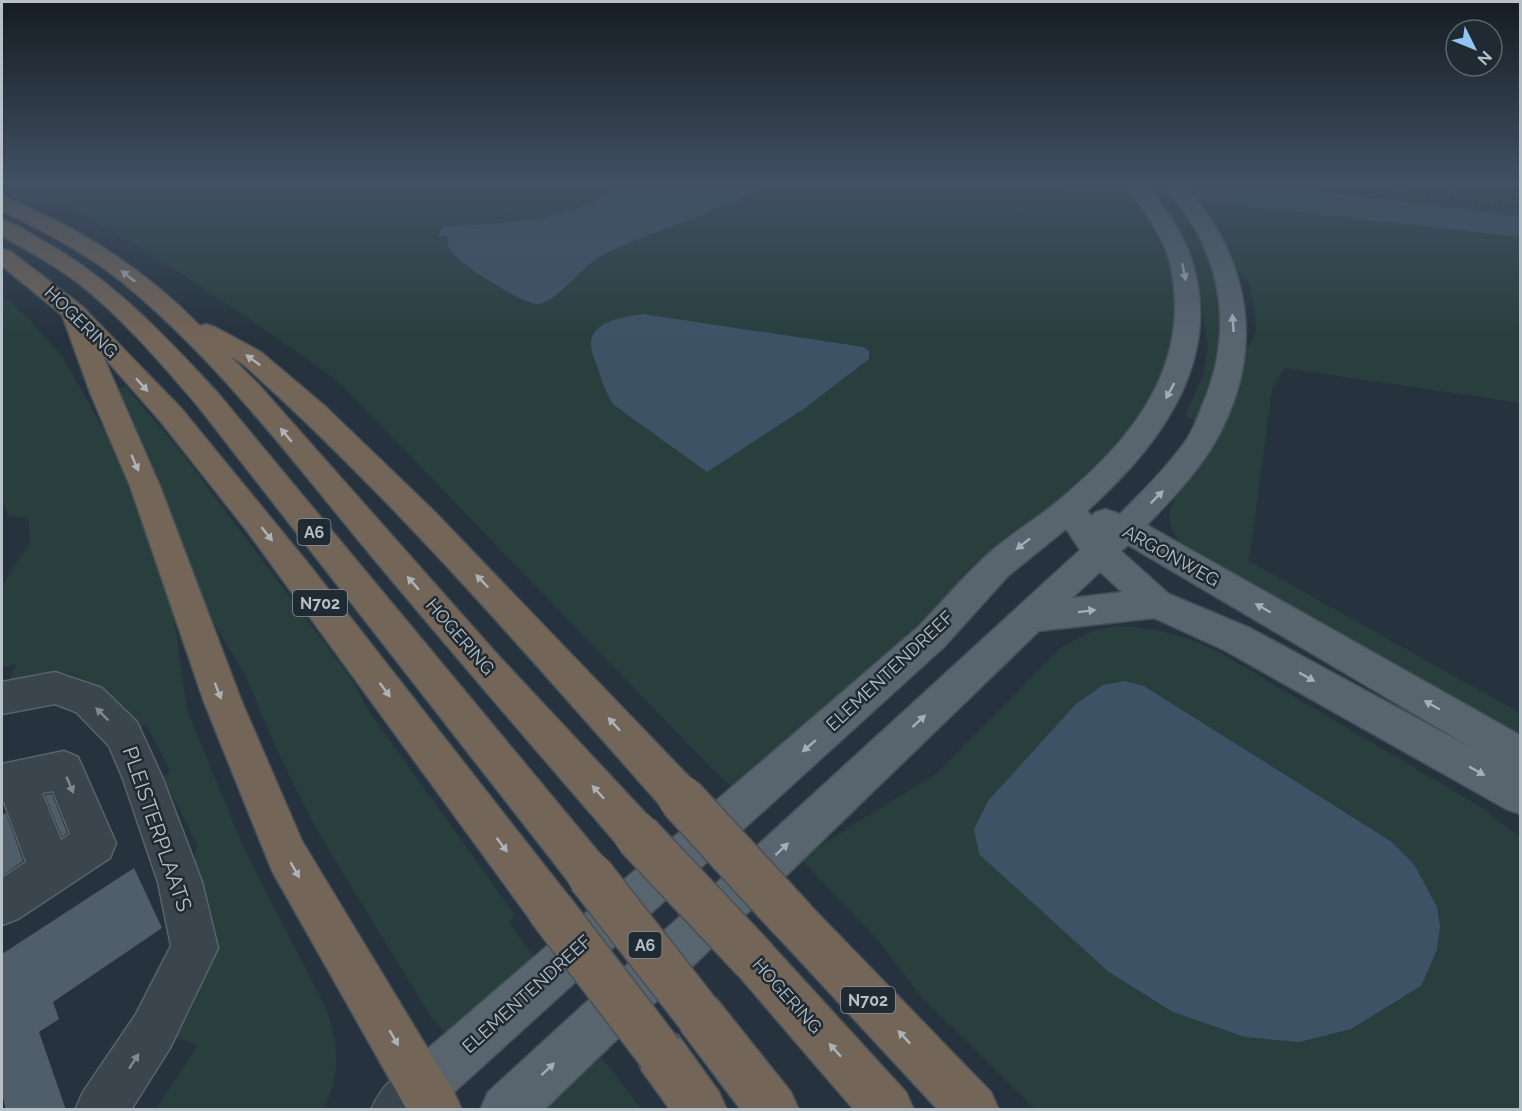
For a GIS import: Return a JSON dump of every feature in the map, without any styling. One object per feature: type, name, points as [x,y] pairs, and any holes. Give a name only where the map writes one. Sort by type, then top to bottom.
[{"type":"highway","name":"A6","points":[[15,234],[48,252],[107,294],[166,354],[229,424],[590,875],[773,1110]]},
{"type":"highway","name":"HOGERING","points":[[65,234],[93,250],[129,276],[173,314],[249,391],[484,665],[637,836],[754,959],[888,1110]]},
{"type":"highway","name":"HOGERING","points":[[2,256],[31,276],[73,311],[114,353],[229,486],[317,599],[701,1110]]},
{"type":"highway","name":"N702","points":[[73,311],[105,395],[146,486],[223,702],[287,856],[419,1102]]},
{"type":"highway","name":"N702","points":[[173,314],[252,358],[316,414],[424,520],[793,920],[966,1100]]},
{"type":"main road","name":"ELEMENTENDREEF","points":[[419,1102],[931,637],[1005,558],[1069,509],[1124,457],[1153,421],[1172,387],[1182,362],[1190,316],[1184,266],[1171,234]]},
{"type":"main road","name":"ELEMENTENDREEF","points":[[506,1110],[1164,490],[1201,440],[1224,386],[1230,363],[1234,338],[1231,298],[1225,272],[1207,234]]},
{"type":"main road","name":"ARGONWEG","points":[[1069,509],[1125,528],[1521,755]]},
{"type":"main road","name":"ARGONWEG","points":[[1069,509],[1100,551],[1157,604],[1237,639],[1521,795]]},
{"type":"main road","points":[[1029,618],[1122,606],[1157,604]]},
{"type":"street","name":"PLEISTERPLAATS","points":[[2,698],[14,693],[55,688],[89,700],[123,734],[180,882],[195,948],[153,1031],[101,1110]]},
{"type":"street","points":[[2,900],[95,843],[64,770],[9,781]]},
{"type":"green space","points":[[116,234],[447,234],[459,255],[468,265],[488,281],[529,302],[613,250],[654,234],[1162,234],[1177,281],[1175,346],[1151,401],[1110,455],[1016,536],[739,793],[712,769],[338,381],[235,309]]},
{"type":"green space","points":[[1180,234],[1199,234],[1201,237],[1215,273],[1221,311],[1220,350],[1216,369],[1196,421],[1185,416],[1203,375],[1208,347],[1199,286],[1192,258]]},
{"type":"green space","points":[[1217,234],[1492,234],[1520,237],[1520,403],[1285,368],[1272,388],[1250,555],[1247,560],[1520,713],[1520,744],[1463,706],[1185,549],[1172,531],[1169,514],[1174,498],[1203,461],[1221,431],[1236,398],[1246,350],[1256,333],[1254,306],[1248,280],[1236,271]]},
{"type":"green space","points":[[2,295],[24,314],[62,356],[122,462],[169,584],[187,710],[246,853],[325,1006],[330,1020],[336,1058],[333,1082],[324,1109],[156,1109],[198,1045],[174,1037],[189,1013],[207,971],[192,877],[197,844],[163,777],[171,772],[146,724],[139,728],[126,709],[115,704],[87,682],[68,673],[39,673],[9,681],[16,664],[2,667],[2,585],[30,543],[28,518],[9,516],[2,501]]},
{"type":"green space","points":[[125,386],[182,453],[352,680],[368,710],[515,915],[509,923],[540,965],[452,1040],[431,1017],[315,827],[276,748],[245,675],[190,583],[138,435],[113,391]]},
{"type":"green space","points":[[1116,626],[1144,628],[1181,636],[1219,652],[1482,808],[1520,837],[1520,1109],[1035,1109],[920,995],[876,938],[800,858],[937,773],[1062,647],[1090,632]],"holes":[[[1125,681],[1144,686],[1392,842],[1414,864],[1437,907]]]},
{"type":"green space","points":[[598,1053],[642,1109],[539,1110]]},
{"type":"water","points":[[439,234],[653,234],[595,260],[552,298],[538,304],[519,298],[477,273],[450,250],[447,236],[438,236]]},
{"type":"water","points":[[1492,234],[1520,234],[1520,237]]},
{"type":"water","points":[[643,314],[863,347],[869,351],[869,359],[805,408],[707,472],[614,405],[608,396],[592,350],[592,336],[596,330],[611,321]]},
{"type":"water","points":[[1125,681],[1144,686],[1392,842],[1414,864],[1437,907],[1440,926],[1437,950],[1421,986],[1351,1029],[1299,1042],[1245,1037],[1173,1012],[1109,972],[979,854],[974,829],[988,801],[1076,704],[1103,685]]},
{"type":"building","points":[[52,794],[67,833],[62,837],[45,795]]},
{"type":"building","points":[[6,813],[23,861],[2,876],[2,815]]},
{"type":"building","points":[[134,868],[162,928],[53,1002],[59,1019],[39,1032],[66,1110],[6,1110],[2,1094],[2,954]]}]
